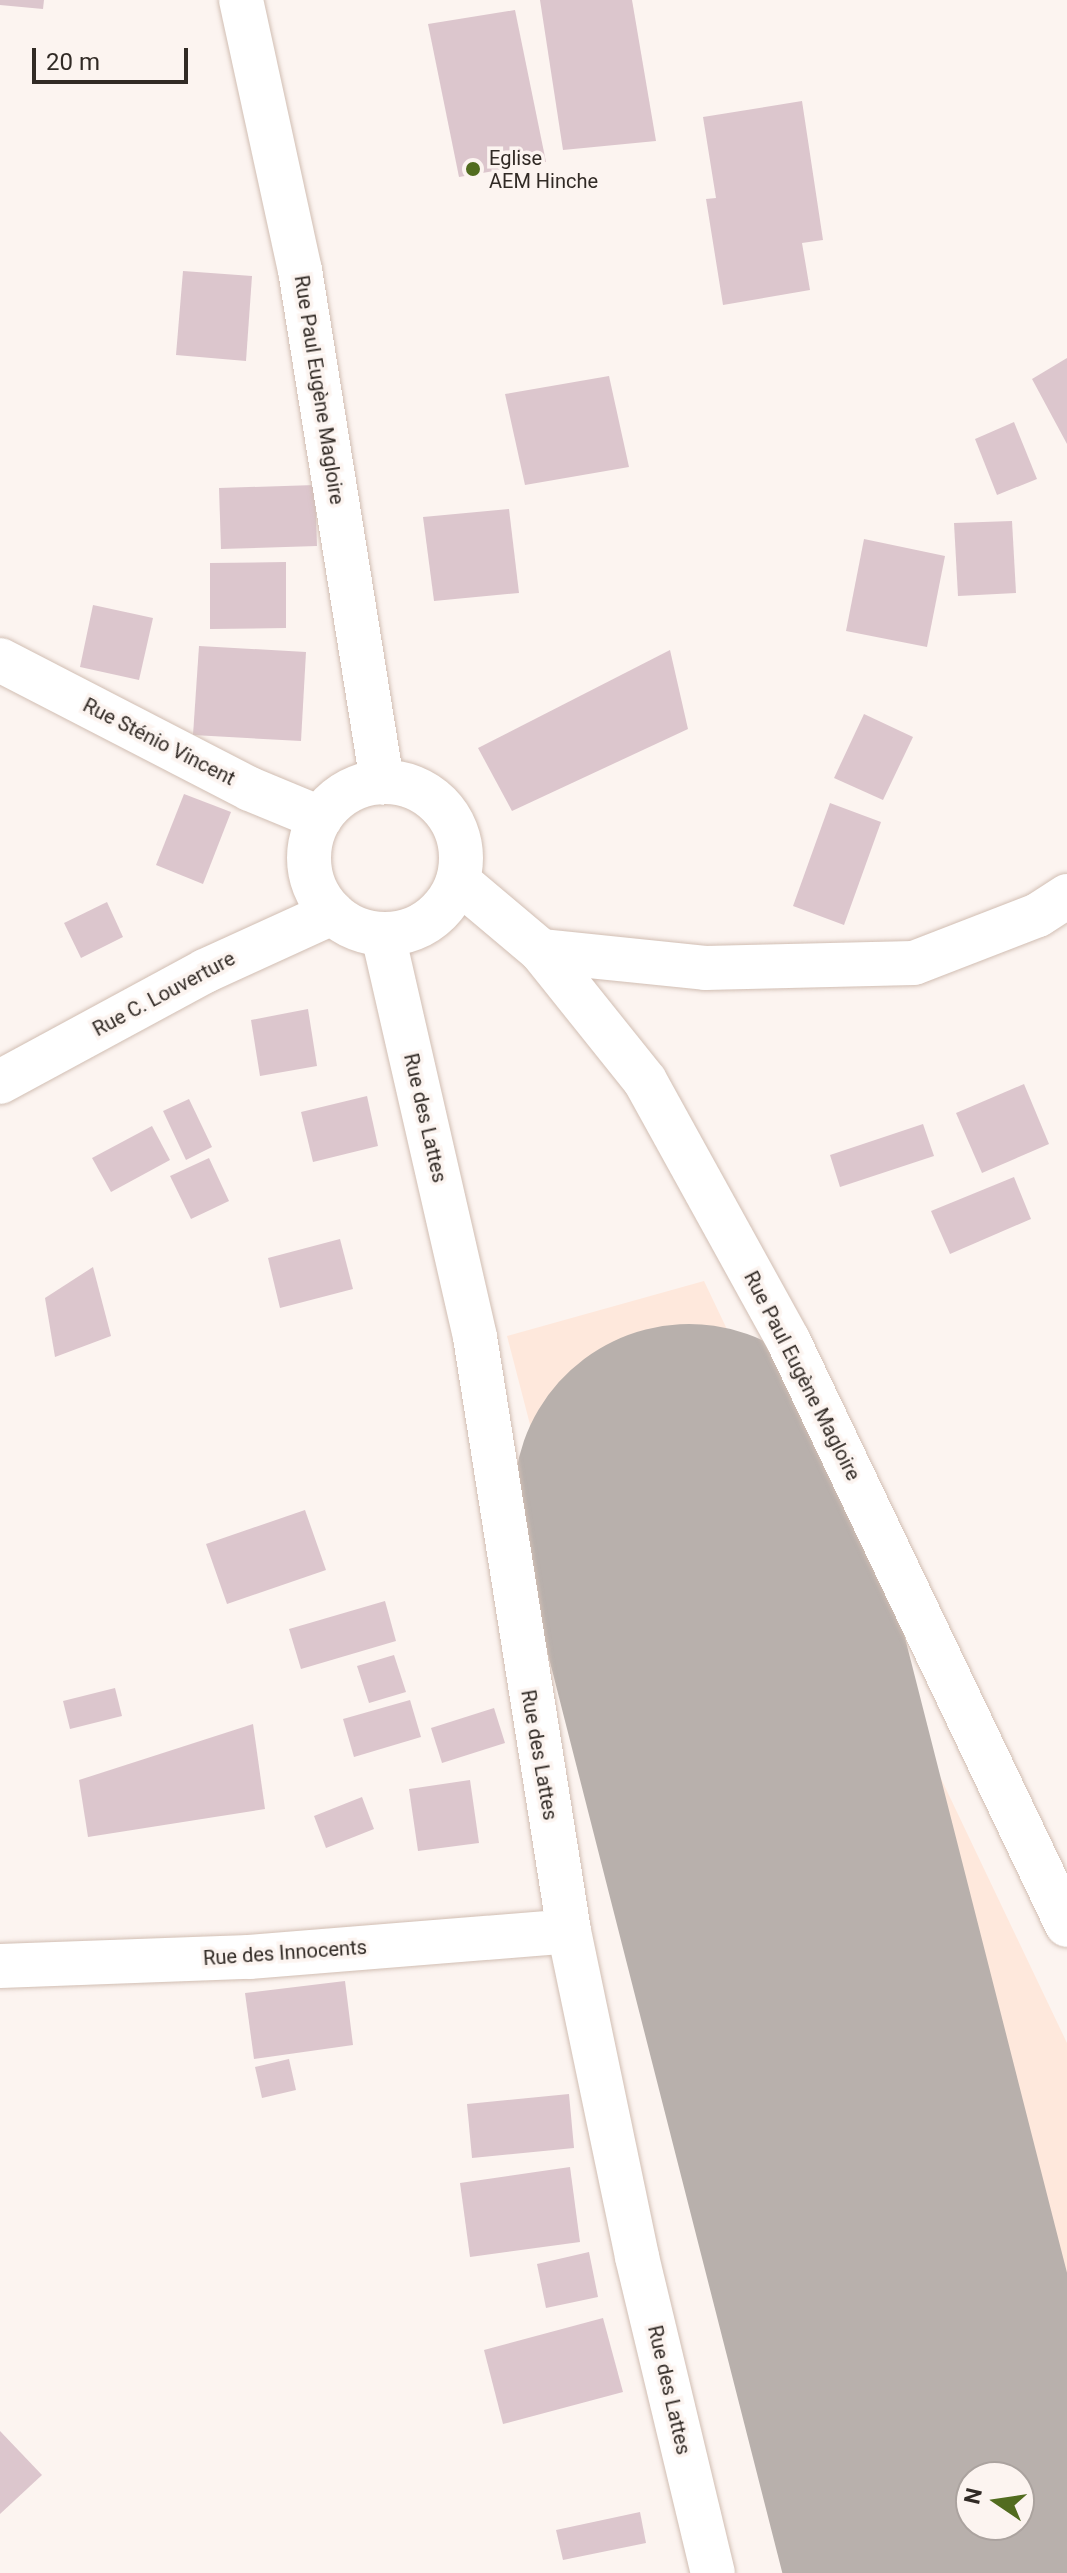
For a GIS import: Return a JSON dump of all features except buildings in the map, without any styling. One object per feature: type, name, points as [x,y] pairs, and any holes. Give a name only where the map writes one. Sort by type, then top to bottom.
[{"type":"street","name":"Rue Paul Eugène Magloire","points":[[241,0],[300,270],[382,782]]},
{"type":"street","name":"Rue Sténio Vincent","points":[[0,660],[250,789],[320,818]]},
{"type":"street","points":[[382,782],[410,786],[436,800],[454,823],[461,851],[458,881],[430,920],[383,935],[356,928],[332,913],[316,887],[309,857],[320,818],[346,792],[382,782]]},
{"type":"street","name":"Rue Paul Eugène Magloire","points":[[458,881],[541,951],[645,1081],[788,1340],[1067,1925]]},
{"type":"street","points":[[541,951],[705,968],[914,963],[1038,915],[1067,896]]},
{"type":"street","name":"Rue C. Louverture","points":[[0,1082],[205,971],[332,913]]},
{"type":"street","name":"Rue des Lattes","points":[[383,935],[475,1337],[569,1931],[637,2257],[713,2573]]},
{"type":"street","name":"Rue des Innocents","points":[[0,1966],[249,1957],[569,1931]]},
{"type":"shaded area","points":[[704,1281],[1067,2043],[1067,2573],[828,2573],[507,1336]]},
{"type":"runway","points":[[689,1499],[963,2573]]},
{"type":"place","name":"Eglise AEM Hinche","points":[[473,169]]}]
